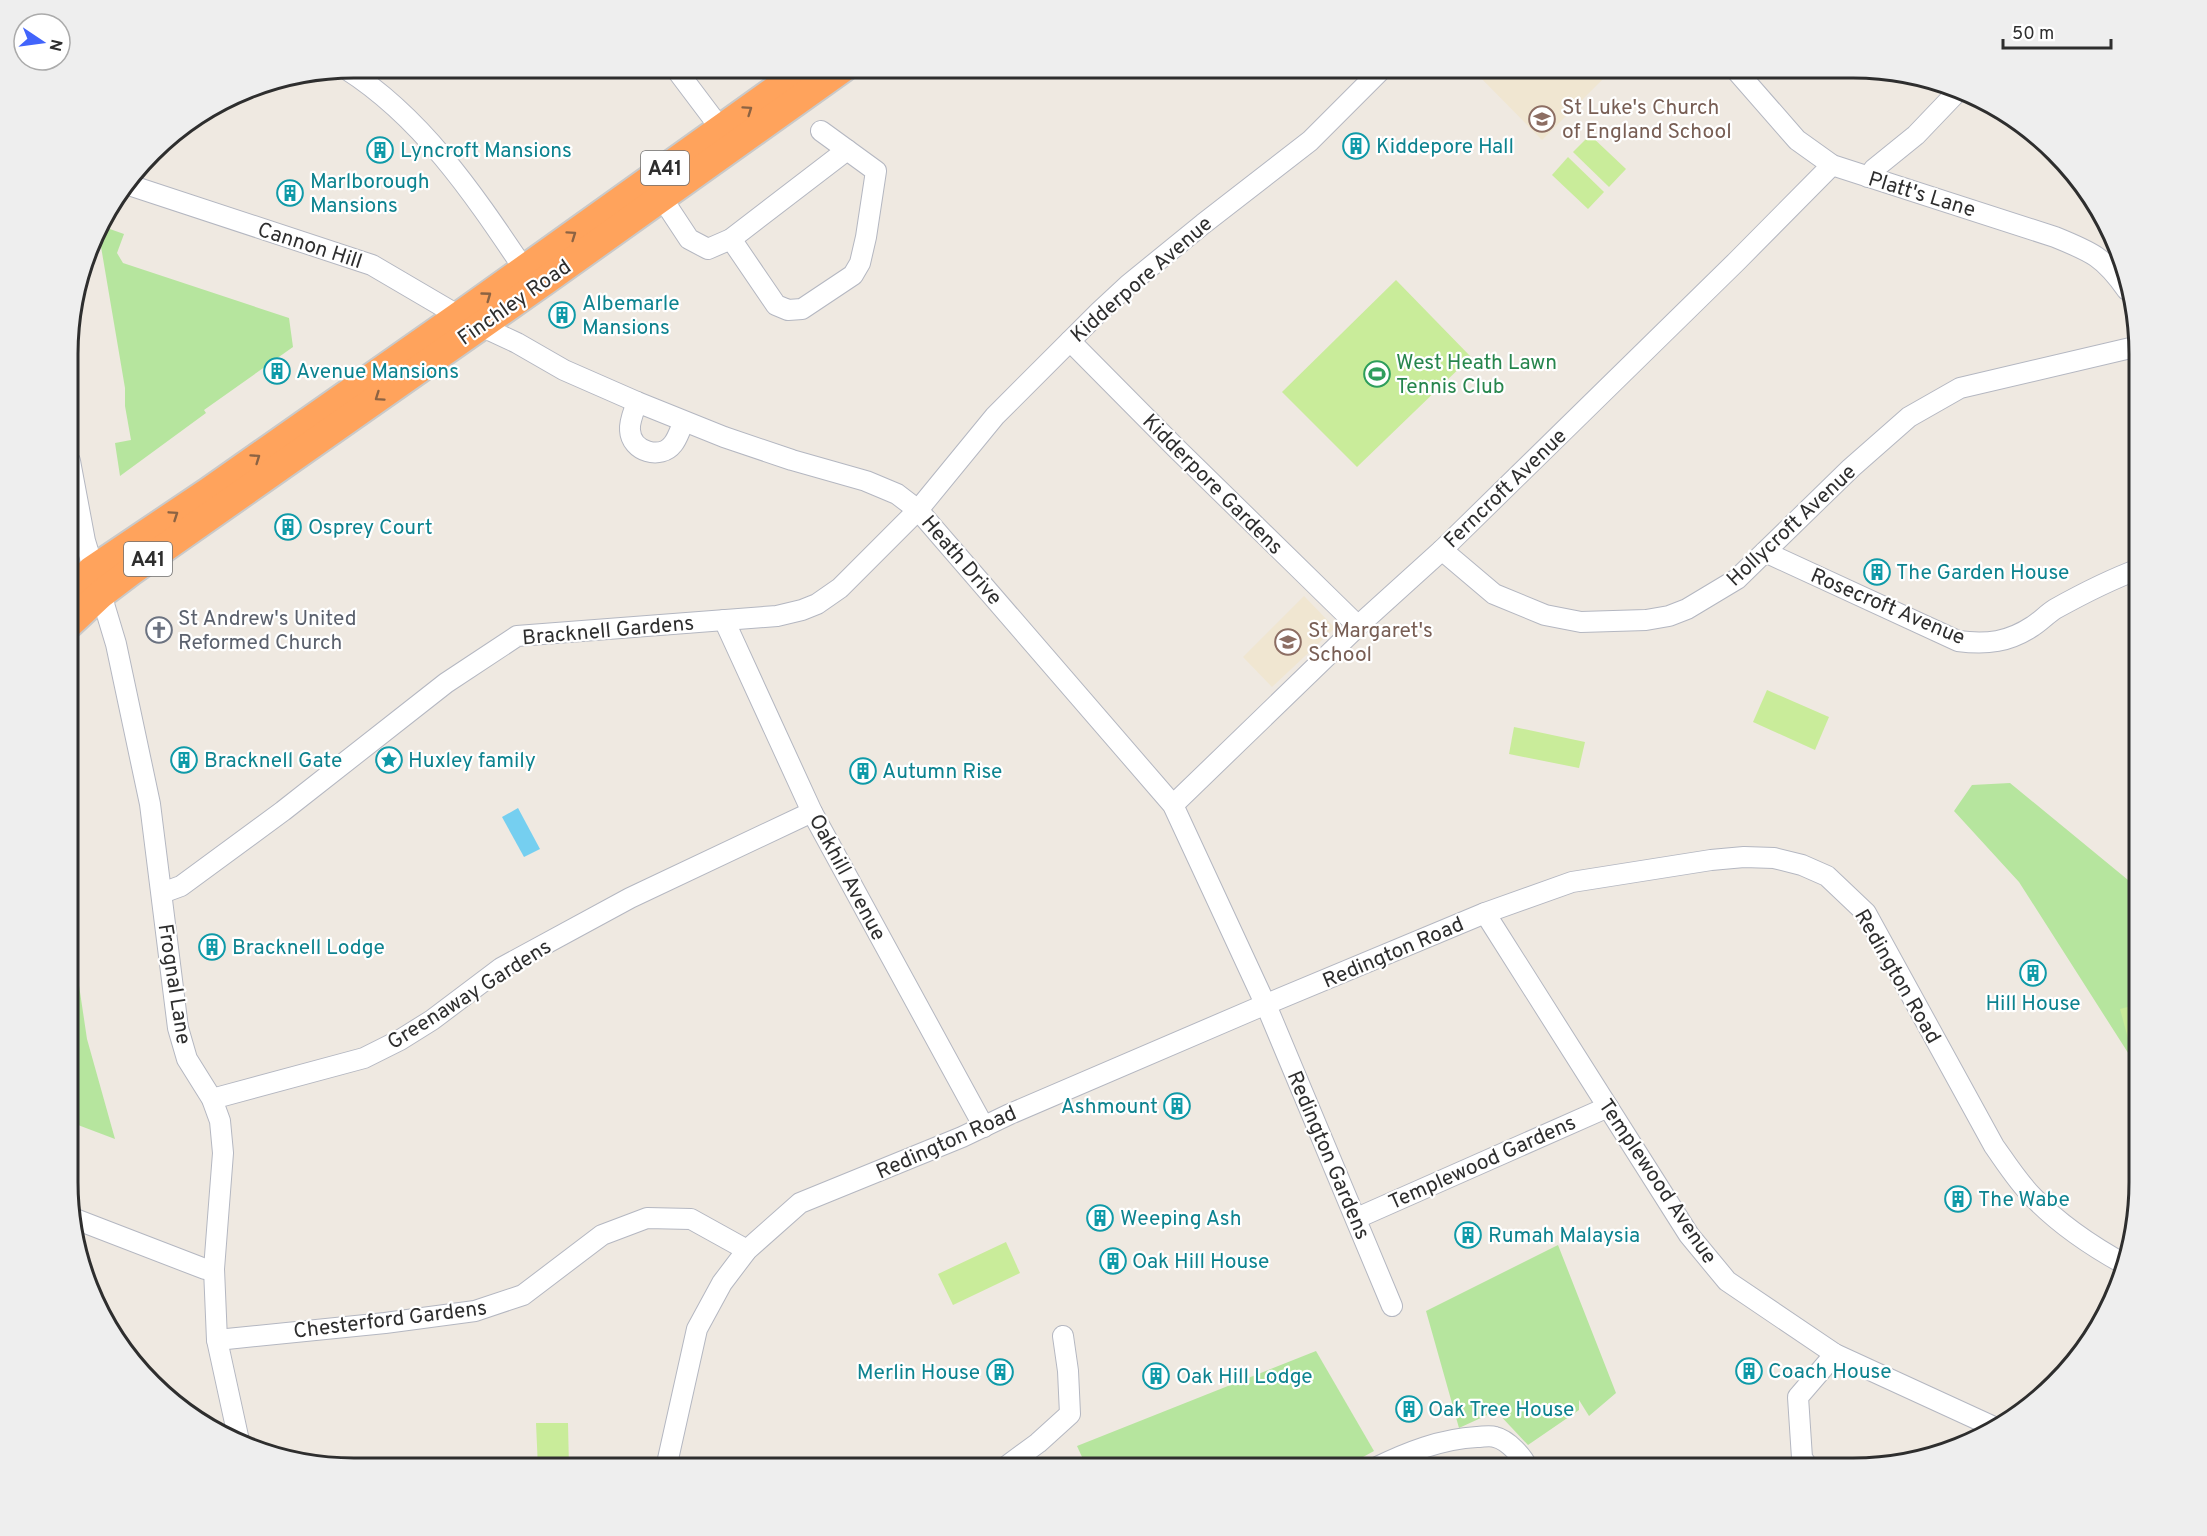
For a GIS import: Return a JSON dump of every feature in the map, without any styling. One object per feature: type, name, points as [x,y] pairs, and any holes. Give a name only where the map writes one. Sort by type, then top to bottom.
[{"type":"highway","name":"Finchley Road","points":[[727,137],[795,78]]},
{"type":"highway","name":"Finchley Road","points":[[78,612],[97,582],[208,492],[470,321],[727,137],[826,78]]},
{"type":"highway","name":"Finchley Road","points":[[470,321],[524,269],[655,188]]},
{"type":"highway","name":"Finchley Road","points":[[78,589],[97,582]]},
{"type":"street","points":[[360,78],[403,114],[449,163],[524,269]]},
{"type":"street","points":[[683,78],[727,137]]},
{"type":"street","name":"Kidderpore Avenue","points":[[918,510],[995,416],[1128,285],[1310,141],[1373,78]]},
{"type":"street","name":"Platt's Lane","points":[[1751,78],[1797,140],[1832,165],[2055,237],[2091,251],[2118,278]]},
{"type":"street","points":[[1868,177],[1874,169],[1916,135],[1953,97]]},
{"type":"street","points":[[730,239],[776,305],[788,310],[802,309],[853,275],[860,263],[866,237],[876,171],[821,131]]},
{"type":"street","points":[[655,188],[689,239],[708,249],[730,239],[847,150]]},
{"type":"street","name":"Ferncroft Avenue","points":[[1173,805],[1358,626],[1442,550],[1832,165]]},
{"type":"street","name":"Cannon Hill","points":[[134,187],[372,266],[470,321]]},
{"type":"street","name":"Heath Drive","points":[[470,321],[517,343],[564,370],[684,422],[792,460],[866,481],[897,494],[918,510],[1173,805],[1265,1005]]},
{"type":"street","name":"Kidderpore Gardens","points":[[1070,341],[1358,626]]},
{"type":"street","name":"Hollycroft Avenue","points":[[1442,550],[1494,594],[1545,615],[1581,622],[1646,620],[1688,609],[1737,579],[1851,468],[1909,417],[1960,388],[2129,348]]},
{"type":"street","points":[[637,402],[630,431],[632,438],[648,453],[659,453],[668,449],[674,443],[684,422]]},
{"type":"street","name":"Frognal Lane","points":[[78,497],[97,582],[116,644],[150,804],[178,1028],[188,1059],[212,1099],[220,1121],[224,1153],[214,1269],[217,1340],[237,1432]]},
{"type":"street","name":"Bracknell Gardens","points":[[162,893],[181,886],[283,811],[446,683],[517,636],[777,616],[802,610],[817,604],[840,588],[918,510]]},
{"type":"street","name":"Rosecroft Avenue","points":[[1765,552],[1958,641],[1977,644],[2012,638],[2035,625],[2052,611],[2110,579],[2129,572]]},
{"type":"street","name":"Oakhill Avenue","points":[[724,620],[812,812],[984,1127]]},
{"type":"street","name":"Greenaway Gardens","points":[[212,1099],[364,1058],[400,1040],[432,1020],[501,968],[630,898],[812,812]]},
{"type":"street","name":"Redington Road","points":[[668,1458],[697,1329],[722,1283],[747,1250],[800,1203],[1485,913],[1572,882],[1711,860],[1744,857],[1774,858],[1802,865],[1827,876],[1866,913],[1994,1146],[2012,1171],[2033,1197],[2074,1233],[2118,1260]]},
{"type":"street","name":"Templewood Avenue","points":[[1485,913],[1689,1235],[1727,1281],[1834,1354],[1986,1424]]},
{"type":"street","name":"Redington Gardens","points":[[1265,1005],[1392,1306]]},
{"type":"street","name":"Templewood Gardens","points":[[1356,1218],[1608,1107]]},
{"type":"street","name":"Chesterford Gardens","points":[[217,1340],[385,1323],[475,1311],[523,1295],[602,1235],[647,1218],[691,1219],[747,1250]]},
{"type":"street","points":[[81,1221],[205,1269],[214,1269]]},
{"type":"street","points":[[1018,1458],[1070,1414],[1068,1371],[1063,1336]]},
{"type":"street","points":[[1800,1458],[1798,1397],[1834,1354]]},
{"type":"street","points":[[1396,1458],[1452,1439],[1494,1436],[1501,1439],[1521,1458]]},
{"type":"shaded area","name":"St Luke's Church of England School","points":[[1481,78],[1602,78],[1542,140]]},
{"type":"shaded area","name":"St Margaret's School","points":[[1304,596],[1335,628],[1272,687],[1243,657]]},
{"type":"green space","points":[[1590,135],[1626,169],[1609,187],[1573,152]]},
{"type":"green space","points":[[1568,157],[1604,192],[1588,209],[1552,175]]},
{"type":"green space","points":[[108,228],[124,234],[117,253],[123,263],[289,318],[293,347],[204,410],[206,413],[120,476],[115,443],[131,440],[125,406],[125,388],[101,244]]},
{"type":"green space","name":"West Heath Lawn Tennis Club","points":[[1396,280],[1471,357],[1357,467],[1282,392]]},
{"type":"green space","points":[[1767,690],[1829,717],[1815,750],[1753,722]]},
{"type":"green space","points":[[1514,727],[1585,742],[1579,768],[1509,754]]},
{"type":"green space","points":[[2010,783],[2129,881],[2129,1054],[2019,882],[1954,811],[1972,785]]},
{"type":"green space","points":[[78,979],[87,1039],[115,1139],[78,1125]]},
{"type":"green space","points":[[2129,1007],[2129,1042],[2120,1009]]},
{"type":"green space","points":[[1006,1242],[1020,1273],[953,1305],[938,1274]]},
{"type":"green space","points":[[1558,1245],[1616,1393],[1589,1416],[1579,1400],[1579,1410],[1528,1445],[1496,1411],[1459,1428],[1426,1311]]},
{"type":"green space","points":[[1316,1351],[1374,1451],[1361,1458],[1082,1458],[1077,1446]]},
{"type":"green space","points":[[536,1423],[568,1423],[569,1458],[538,1458]]},
{"type":"water","points":[[518,808],[540,849],[524,857],[502,817]]},
{"type":"place","name":"St Luke's Church of England School","points":[[1542,119]]},
{"type":"place","name":"Kiddepore Hall","points":[[1356,146]]},
{"type":"place","name":"Lyncroft Mansions","points":[[380,150]]},
{"type":"place","name":"Marlborough Mansions","points":[[290,193]]},
{"type":"place","name":"Albemarle Mansions","points":[[562,315]]},
{"type":"place","name":"Avenue Mansions","points":[[277,371]]},
{"type":"place","name":"West Heath Lawn Tennis Club","points":[[1377,374]]},
{"type":"place","name":"Osprey Court","points":[[288,527]]},
{"type":"place","name":"The Garden House","points":[[1877,572]]},
{"type":"place","name":"St Andrew's United Reformed Church","points":[[159,630]]},
{"type":"place","name":"St Margaret's School","points":[[1288,642]]},
{"type":"place","name":"Bracknell Gate","points":[[184,760]]},
{"type":"place","name":"Huxley family","points":[[389,760]]},
{"type":"place","name":"Autumn Rise","points":[[863,771]]},
{"type":"place","name":"Bracknell Lodge","points":[[212,947]]},
{"type":"place","name":"Hill House","points":[[2033,973]]},
{"type":"place","name":"Ashmount","points":[[1177,1106]]},
{"type":"place","name":"The Wabe","points":[[1958,1199]]},
{"type":"place","name":"Weeping Ash","points":[[1100,1218]]},
{"type":"place","name":"Rumah Malaysia","points":[[1468,1235]]},
{"type":"place","name":"Oak Hill House","points":[[1113,1261]]},
{"type":"place","name":"Coach House","points":[[1749,1371]]},
{"type":"place","name":"Merlin House","points":[[1000,1372]]},
{"type":"place","name":"Oak Hill Lodge","points":[[1156,1376]]},
{"type":"place","name":"Oak Tree House","points":[[1409,1409]]}]
